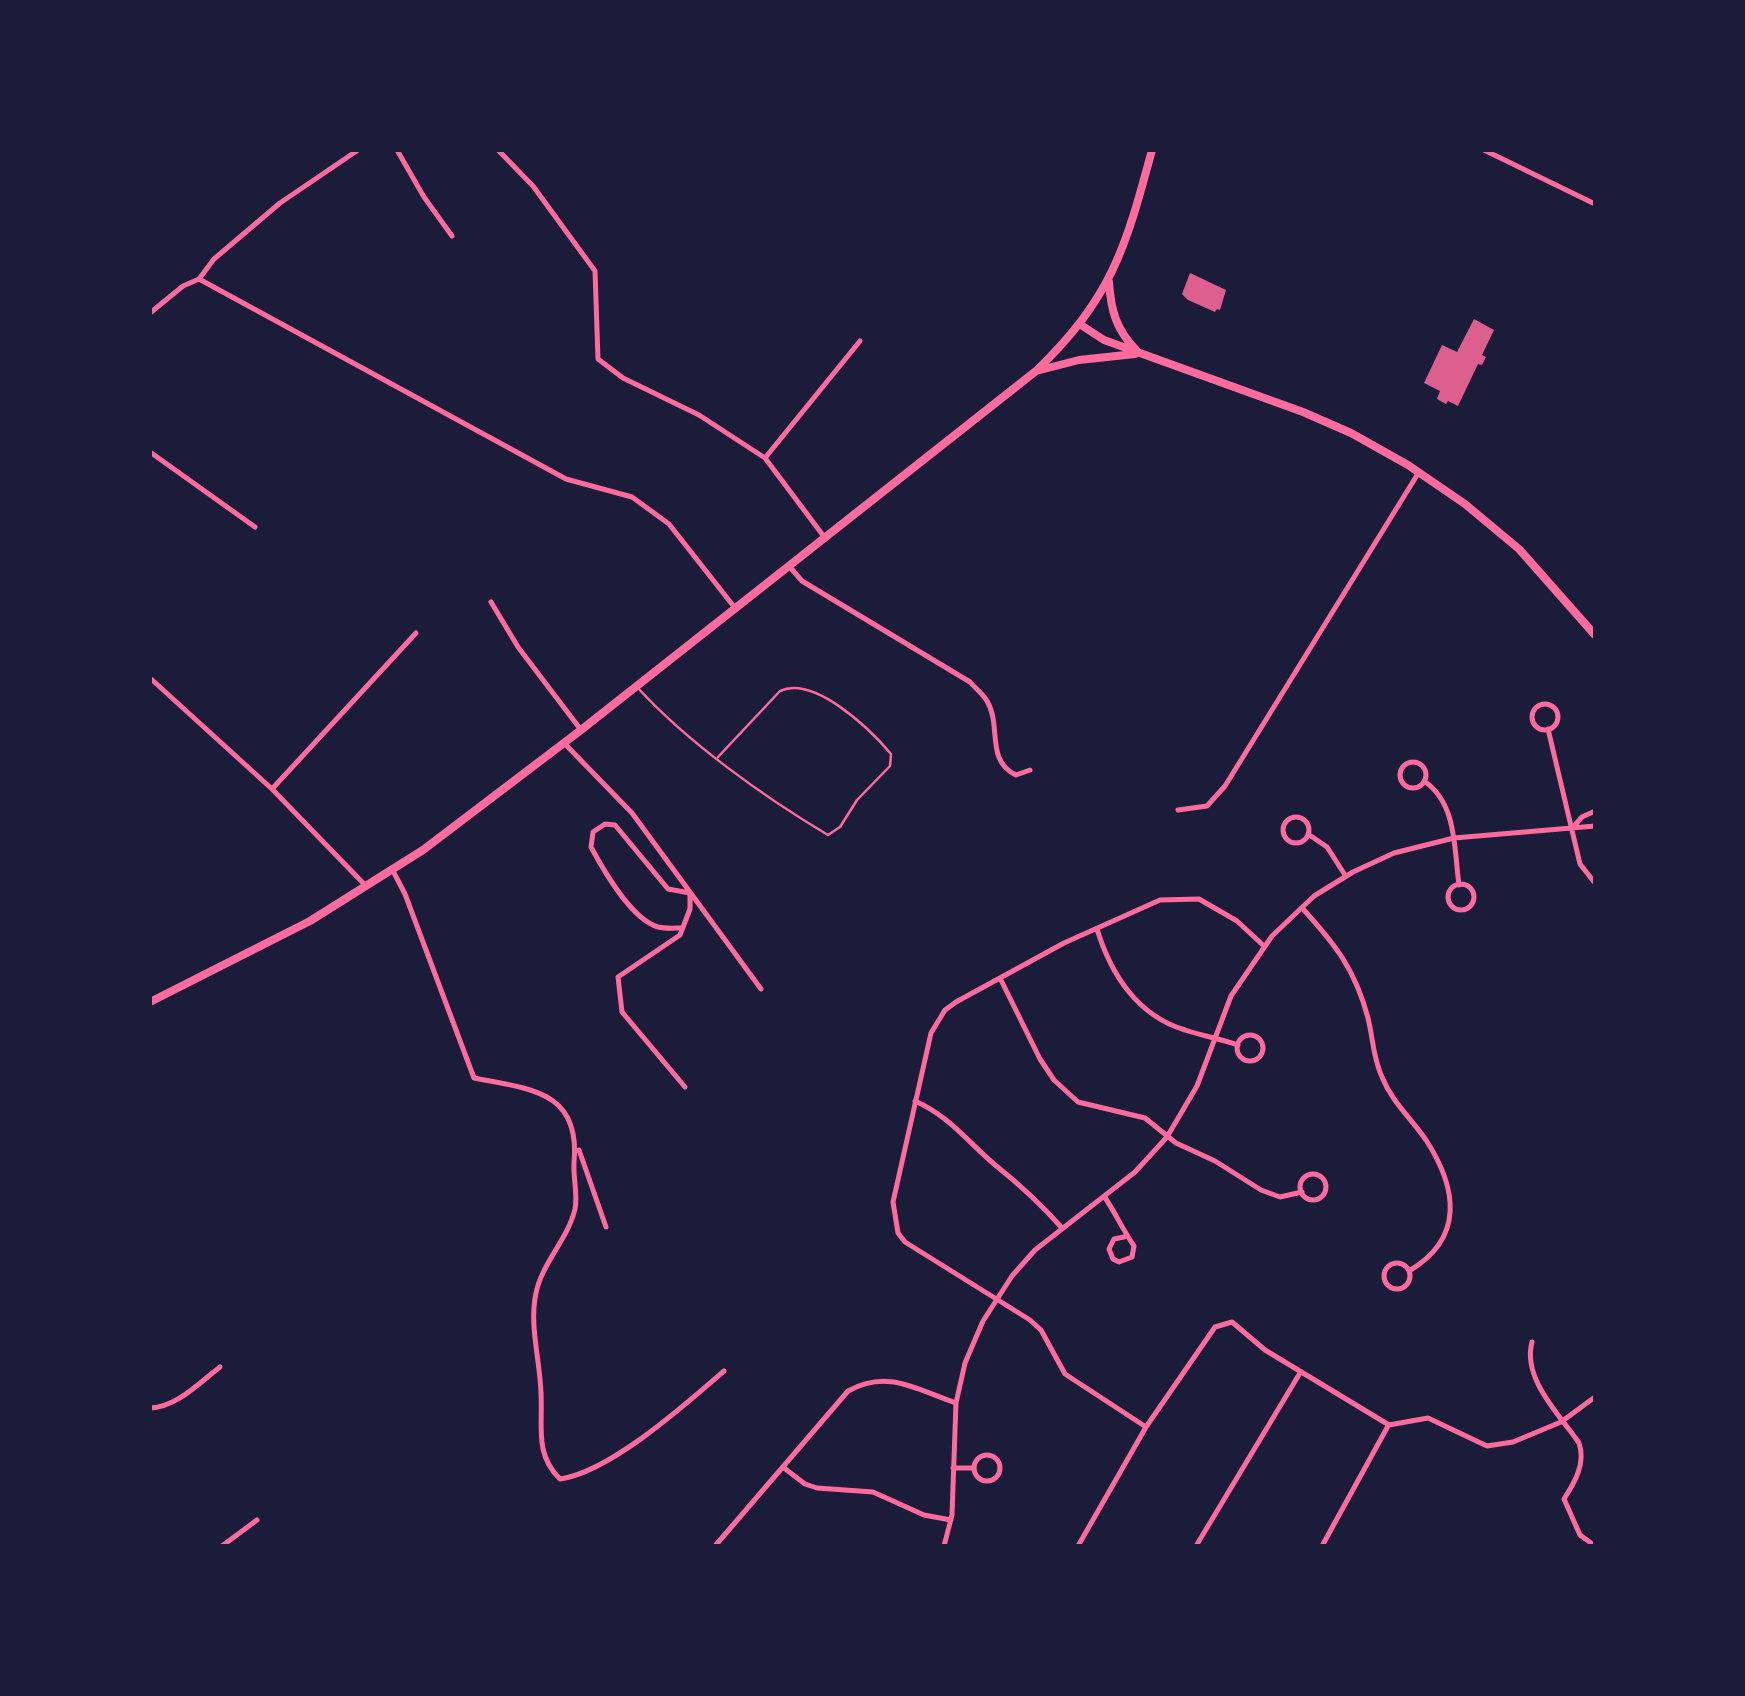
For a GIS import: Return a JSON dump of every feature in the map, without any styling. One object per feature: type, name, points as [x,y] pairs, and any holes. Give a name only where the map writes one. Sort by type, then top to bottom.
[{"type":"main road","points":[[150,1002],[310,921],[393,871],[582,730],[1036,371],[1081,325],[1109,280],[1127,240],[1152,150]]},
{"type":"main road","points":[[1109,280],[1117,326],[1139,354]]},
{"type":"main road","points":[[1081,325],[1104,340],[1139,354],[1303,412],[1362,439],[1419,472],[1465,504],[1518,550],[1595,635]]},
{"type":"main road","points":[[1036,371],[1080,360],[1139,354]]},
{"type":"street","points":[[397,150],[452,236]]},
{"type":"street","points":[[498,150],[533,186],[595,271],[598,359],[623,378],[698,415],[765,458],[825,538]]},
{"type":"street","points":[[1484,150],[1595,204]]},
{"type":"street","points":[[150,313],[199,278],[214,258],[280,203],[353,151]]},
{"type":"street","points":[[199,278],[566,478],[632,497],[669,524],[735,608]]},
{"type":"street","points":[[765,458],[860,341]]},
{"type":"street","points":[[150,452],[255,528]]},
{"type":"street","points":[[1178,810],[1207,806],[1226,786],[1419,472]]},
{"type":"street","points":[[789,566],[802,581],[970,682],[987,700],[998,758],[1006,771],[1016,776],[1030,770]]},
{"type":"street","points":[[492,602],[518,647],[582,730]]},
{"type":"street","points":[[272,789],[416,633]]},
{"type":"street","points":[[150,678],[272,789],[367,888]]},
{"type":"street","points":[[1542,704],[1553,706],[1557,712],[1556,723],[1548,729],[1538,727],[1532,718],[1542,704]]},
{"type":"street","points":[[1548,729],[1580,864],[1595,883]]},
{"type":"street","points":[[564,743],[632,813],[761,989]]},
{"type":"street","points":[[1424,781],[1419,786],[1409,786],[1402,780],[1402,769],[1409,762],[1419,763],[1425,771],[1424,781],[1445,804],[1459,885]]},
{"type":"street","points":[[1573,826],[1582,816],[1595,812]]},
{"type":"street","points":[[1298,817],[1307,824],[1308,834],[1301,842],[1294,842],[1285,836],[1284,826],[1298,817]]},
{"type":"street","points":[[682,928],[651,924],[628,902],[591,847],[593,832],[605,824],[615,825],[668,889],[690,893]]},
{"type":"street","points":[[944,1546],[951,1520],[956,1403],[972,1344],[996,1299],[1021,1265],[1135,1172],[1167,1136],[1194,1093],[1238,984],[1264,946],[1301,907],[1345,876],[1394,853],[1452,839],[1595,826]]},
{"type":"street","points":[[1308,834],[1328,847],[1345,876]]},
{"type":"street","points":[[393,871],[474,1078],[530,1089],[562,1107],[571,1119],[606,1227]]},
{"type":"street","points":[[1459,885],[1469,888],[1474,896],[1464,910],[1454,908],[1448,900],[1450,890],[1459,885]]},
{"type":"street","points":[[685,1087],[622,1012],[618,977],[680,935],[690,909],[690,893]]},
{"type":"street","points":[[1146,1427],[1065,1374],[1041,1330],[905,1242],[898,1233],[893,1202],[930,1032],[946,1010],[1000,978],[1160,900],[1199,899],[1236,921],[1264,946]]},
{"type":"street","points":[[1301,907],[1348,962],[1390,1096],[1424,1138],[1450,1188],[1450,1213],[1444,1237],[1434,1251],[1409,1271]]},
{"type":"street","points":[[1097,928],[1121,982],[1140,1006],[1186,1031],[1238,1045]]},
{"type":"street","points":[[1000,978],[1054,1080],[1078,1102],[1144,1118],[1167,1136],[1261,1190],[1280,1196],[1302,1192]]},
{"type":"street","points":[[1245,1036],[1252,1036],[1261,1041],[1263,1052],[1256,1060],[1246,1060],[1238,1045],[1245,1036]]},
{"type":"street","points":[[916,1101],[940,1112],[1038,1200],[1062,1228]]},
{"type":"street","points":[[578,1146],[574,1210],[537,1287],[534,1306],[542,1396],[538,1430],[550,1470],[560,1479],[574,1477],[631,1446],[724,1370]]},
{"type":"street","points":[[1316,1174],[1325,1181],[1325,1192],[1317,1199],[1302,1192],[1300,1186],[1306,1176],[1316,1174]]},
{"type":"street","points":[[1104,1196],[1134,1250],[1129,1260],[1119,1262],[1108,1249],[1114,1239],[1124,1237]]},
{"type":"street","points":[[1401,1264],[1409,1271],[1409,1281],[1402,1288],[1387,1284],[1385,1274],[1391,1265],[1401,1264]]},
{"type":"street","points":[[1078,1546],[1146,1427],[1216,1327],[1232,1322],[1266,1350],[1389,1425],[1428,1418],[1487,1446],[1513,1442],[1562,1420],[1595,1397]]},
{"type":"street","points":[[1532,1342],[1529,1351],[1536,1381],[1583,1454],[1575,1482],[1564,1498],[1580,1535],[1595,1546]]},
{"type":"street","points":[[150,1408],[176,1400],[220,1367]]},
{"type":"street","points":[[1196,1546],[1300,1372]]},
{"type":"street","points":[[715,1546],[848,1391],[882,1378],[956,1403]]},
{"type":"street","points":[[1322,1546],[1389,1425]]},
{"type":"street","points":[[987,1455],[996,1459],[1000,1469],[996,1478],[986,1482],[977,1478],[973,1468],[977,1458],[987,1455]]},
{"type":"street","points":[[784,1468],[817,1488],[873,1492],[910,1509],[951,1520]]},
{"type":"street","points":[[952,1468],[973,1468]]},
{"type":"street","points":[[222,1546],[257,1520]]},
{"type":"lane","points":[[636,686],[718,758],[756,789],[828,835],[840,827],[856,800],[890,766],[890,754],[851,715],[806,688],[789,687],[780,691],[718,758]]},
{"type":"building","points":[[1190,273],[1226,290],[1220,310],[1215,312],[1182,294]]},
{"type":"building","points":[[1474,319],[1494,330],[1482,355],[1486,357],[1482,365],[1478,364],[1458,406],[1448,401],[1446,404],[1437,399],[1440,391],[1424,383],[1442,345],[1457,352]]}]
